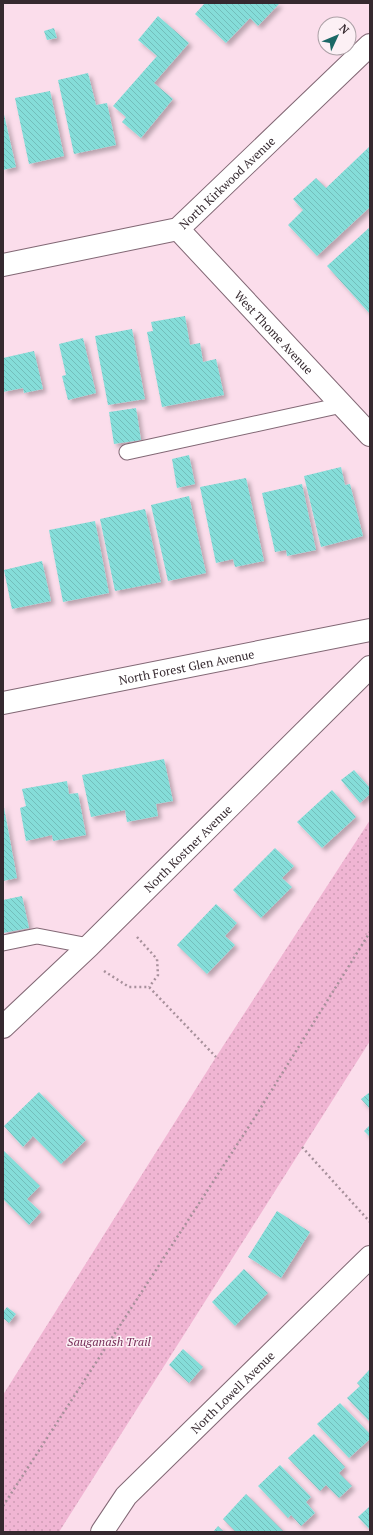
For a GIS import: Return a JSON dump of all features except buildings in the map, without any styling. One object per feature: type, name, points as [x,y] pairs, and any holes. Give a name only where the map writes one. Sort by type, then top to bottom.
[{"type":"street","name":"North Kirkwood Avenue","points":[[3,265],[178,229],[370,45]]},
{"type":"street","name":"West Thome Avenue","points":[[178,229],[370,435]]},
{"type":"street","name":"North Forest Glen Avenue","points":[[3,703],[370,630]]},
{"type":"street","name":"North Kostner Avenue","points":[[3,1027],[89,946],[370,666]]},
{"type":"street","name":"North Lowell Avenue","points":[[102,1532],[126,1496],[370,1257]]},
{"type":"lane","points":[[127,452],[342,405]]},
{"type":"lane","points":[[3,943],[37,936],[89,946]]},
{"type":"path","points":[[3,1506],[255,1117],[370,932]]},
{"type":"path","points":[[137,937],[157,959],[158,975],[149,987]]},
{"type":"path","points":[[104,971],[129,987],[149,987],[216,1057]]},
{"type":"path","points":[[302,1147],[370,1222]]},
{"type":"green space","name":"Sauganash Trail","points":[[370,820],[370,1041],[59,1532],[3,1532],[3,1395],[216,1057]]}]
